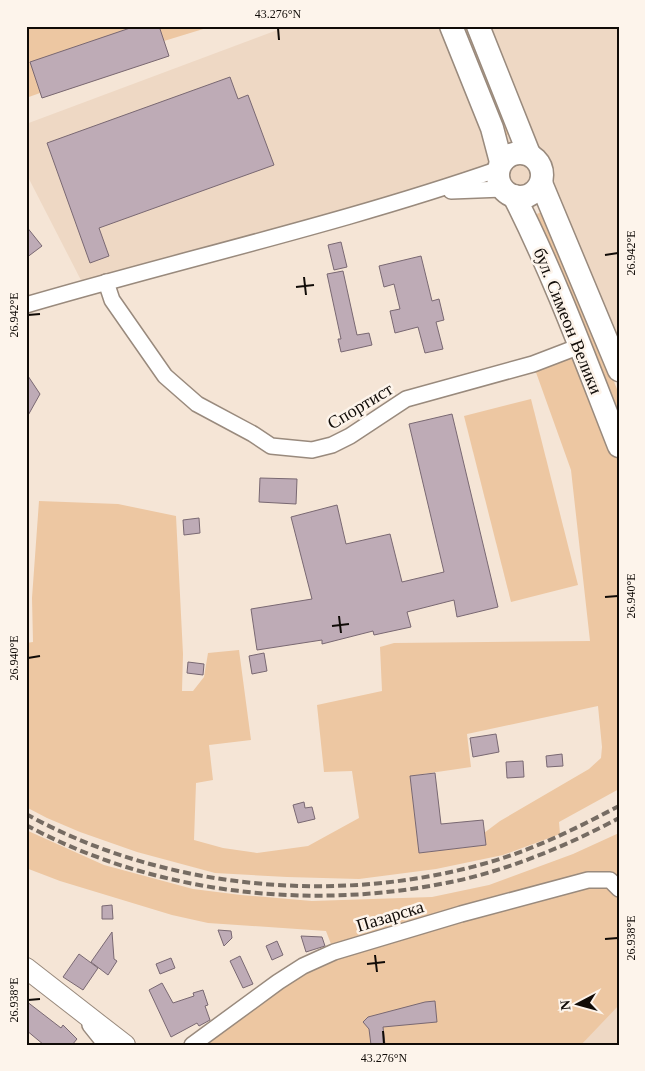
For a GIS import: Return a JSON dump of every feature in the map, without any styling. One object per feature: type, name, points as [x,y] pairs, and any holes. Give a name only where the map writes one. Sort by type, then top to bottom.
[{"type":"main road","name":"бул. Симеон Велики","points":[[451,26],[492,128],[504,179],[531,230],[580,346],[619,446]]},
{"type":"main road","points":[[478,26],[529,154],[539,163],[542,169],[541,183],[533,193],[521,197],[504,179],[511,154],[529,154]]},
{"type":"main road","name":"бул. Симеон Велики","points":[[541,183],[619,370]]},
{"type":"main road","points":[[602,330],[619,351]]},
{"type":"street","points":[[26,305],[435,191],[504,179]]},
{"type":"street","points":[[435,191],[504,179]]},
{"type":"street","name":"Спортист","points":[[106,282],[112,300],[165,376],[196,404],[253,434],[271,446],[312,450],[332,445],[350,436],[406,399],[533,364],[580,346]]},
{"type":"street","name":"Пазарска","points":[[192,1045],[278,982],[303,966],[334,952],[461,914],[588,880],[610,880],[619,889]]},
{"type":"street","points":[[26,968],[125,1045]]},
{"type":"street","points":[[66,998],[106,1045]]},
{"type":"shaded area","points":[[26,26],[213,26],[164,41],[169,56],[42,98],[40,93],[26,98]]},
{"type":"shaded area","points":[[288,26],[619,26],[619,351],[541,183],[527,196],[435,191],[85,288],[26,172],[26,124]]},
{"type":"shaded area","points":[[457,26],[471,26],[513,133],[501,137]]},
{"type":"shaded area","points":[[545,210],[619,394],[619,430],[535,215]]},
{"type":"shaded area","points":[[580,346],[619,446],[619,789],[559,822],[560,834],[503,855],[436,869],[359,879],[215,873],[137,852],[80,832],[26,807],[26,643],[33,642],[32,598],[39,501],[118,504],[176,516],[183,654],[182,691],[193,691],[204,677],[208,653],[239,650],[251,740],[209,745],[213,780],[196,783],[194,840],[223,848],[257,853],[308,846],[359,818],[352,771],[324,772],[317,705],[382,691],[380,647],[394,643],[590,641],[571,470],[533,364]],"holes":[[[598,706],[602,747],[601,758],[589,769],[500,821],[484,833],[486,845],[419,853],[410,776],[471,767],[467,734]]]},
{"type":"shaded area","points":[[531,399],[578,585],[511,602],[464,416]]},
{"type":"shaded area","points":[[26,830],[104,865],[193,889],[312,901],[432,897],[489,885],[573,854],[619,833],[619,1005],[581,1045],[192,1045],[334,952],[326,931],[208,923],[172,915],[60,881],[26,868]]},
{"type":"shaded area","points":[[619,1005],[619,1045],[581,1045]]},
{"type":"building","points":[[136,26],[159,26],[169,56],[42,98],[30,62]]},
{"type":"building","points":[[230,77],[238,99],[248,95],[274,165],[99,228],[109,256],[90,263],[47,143]]},
{"type":"building","points":[[26,226],[42,246],[26,258]]},
{"type":"building","points":[[341,242],[347,267],[334,270],[328,245]]},
{"type":"building","points":[[421,256],[432,301],[439,299],[444,320],[436,322],[443,349],[425,353],[418,327],[395,333],[390,311],[400,309],[394,284],[384,287],[379,266]]},
{"type":"building","points":[[343,271],[357,335],[369,333],[372,345],[341,352],[338,339],[341,339],[327,274]]},
{"type":"building","points":[[26,373],[40,394],[26,419]]},
{"type":"building","points":[[452,414],[498,607],[457,617],[454,600],[407,612],[411,627],[374,635],[373,631],[322,644],[322,640],[257,650],[251,609],[312,599],[291,517],[337,505],[346,544],[390,534],[402,582],[444,572],[409,424]]},
{"type":"building","points":[[260,478],[297,479],[296,504],[259,502]]},
{"type":"building","points":[[199,518],[200,533],[184,535],[183,520]]},
{"type":"building","points":[[264,653],[267,671],[252,674],[249,656]]},
{"type":"building","points":[[188,662],[204,664],[203,675],[187,673]]},
{"type":"building","points":[[496,734],[499,752],[473,757],[470,738]]},
{"type":"building","points":[[562,754],[563,766],[547,767],[546,756]]},
{"type":"building","points":[[523,761],[524,777],[507,778],[506,762]]},
{"type":"building","points":[[435,773],[441,824],[483,820],[486,845],[419,853],[410,776]]},
{"type":"building","points":[[304,802],[305,808],[312,807],[315,819],[298,823],[293,805]]},
{"type":"building","points":[[112,905],[113,919],[102,919],[102,906]]},
{"type":"building","points":[[218,930],[231,931],[232,938],[224,946]]},
{"type":"building","points":[[112,932],[114,959],[117,961],[108,975],[91,962]]},
{"type":"building","points":[[301,936],[322,937],[325,946],[306,952]]},
{"type":"building","points":[[277,941],[283,955],[272,960],[266,946]]},
{"type":"building","points":[[79,954],[98,968],[83,990],[63,977]]},
{"type":"building","points":[[240,956],[253,984],[243,988],[230,961]]},
{"type":"building","points":[[171,958],[175,968],[160,974],[156,964]]},
{"type":"building","points":[[162,983],[173,1003],[194,996],[193,993],[203,990],[208,1005],[205,1006],[210,1020],[199,1026],[197,1023],[171,1037],[149,990]]},
{"type":"building","points":[[26,1001],[61,1028],[63,1025],[77,1039],[72,1045],[44,1045],[26,1030]]},
{"type":"building","points":[[435,1001],[437,1022],[383,1027],[385,1045],[371,1045],[369,1029],[363,1022],[368,1017]]},
{"type":"railway","points":[[26,814],[79,840],[135,860],[193,874],[253,883],[313,886],[373,884],[433,876],[490,862],[540,844],[619,806]]},
{"type":"railway","points":[[26,825],[75,848],[125,867],[178,881],[231,890],[285,895],[339,895],[393,891],[446,883],[490,872],[557,848],[619,818]]}]
